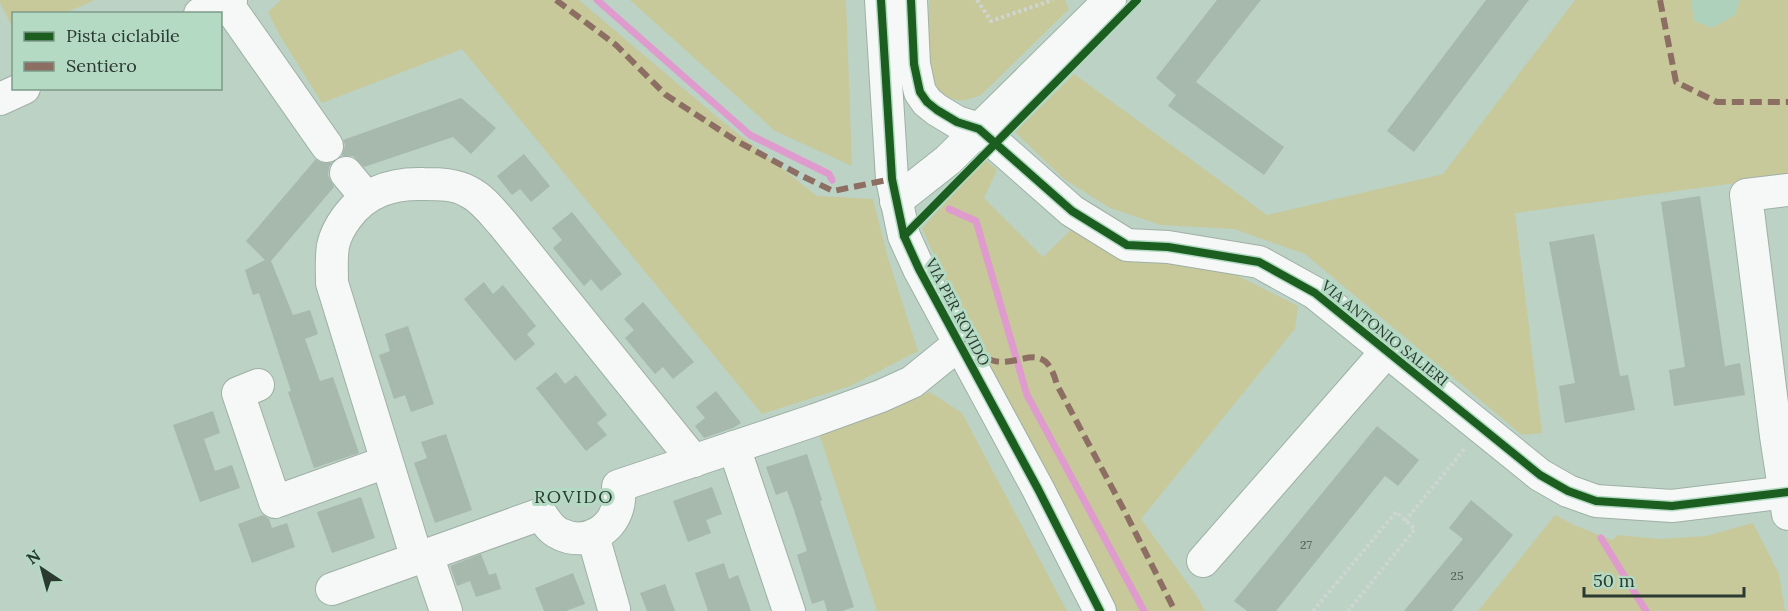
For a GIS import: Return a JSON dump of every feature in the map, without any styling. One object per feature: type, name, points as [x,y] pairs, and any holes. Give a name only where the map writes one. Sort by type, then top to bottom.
[{"type":"street","name":"VIA PER ROVIDO","points":[[881,0],[889,151],[904,236],[919,269],[1038,489],[1100,611]]},
{"type":"street","points":[[911,0],[914,64],[920,92],[927,102],[945,116],[980,129]]},
{"type":"street","points":[[896,201],[948,160],[1110,0]]},
{"type":"street","points":[[219,5],[327,146]]},
{"type":"street","points":[[0,99],[20,90]]},
{"type":"street","name":"VIA ANTONIO SALIERI","points":[[980,129],[1072,211],[1127,245],[1168,247],[1259,262],[1315,293],[1540,475],[1568,491],[1596,501],[1672,506],[1787,500]]},
{"type":"street","points":[[346,173],[366,197]]},
{"type":"street","points":[[446,611],[422,557],[387,462],[332,283],[333,244],[342,224],[366,197],[399,185],[435,184],[453,186],[469,192],[480,200],[503,224],[694,460]]},
{"type":"street","points":[[1787,500],[1776,436],[1746,195],[1788,190]]},
{"type":"street","points":[[332,589],[541,514],[548,526],[560,534],[579,539],[593,536],[605,530],[614,519],[620,500],[618,486],[815,420],[891,391],[912,382],[959,344]]},
{"type":"street","points":[[1203,561],[1386,352]]},
{"type":"street","points":[[258,385],[238,393],[274,502],[387,462]]},
{"type":"street","points":[[734,447],[789,611]]},
{"type":"street","points":[[593,536],[614,609]]},
{"type":"path","points":[[977,0],[991,21],[1053,0]]},
{"type":"path","points":[[1405,520],[1482,428]]},
{"type":"path","points":[[1313,611],[1396,512],[1415,529],[1348,611]]},
{"type":"shaded area","points":[[0,0],[95,0],[67,12],[12,12],[12,26]]},
{"type":"shaded area","points":[[281,0],[579,0],[717,117],[817,196],[873,199],[888,258],[918,351],[850,386],[762,414],[462,49],[322,103],[268,12]]},
{"type":"shaded area","points":[[630,0],[846,0],[852,166],[775,131]]},
{"type":"shaded area","points":[[929,0],[1065,0],[1069,9],[981,95],[958,100],[936,91],[930,71]]},
{"type":"shaded area","points":[[1575,0],[1691,0],[1694,21],[1712,28],[1735,15],[1740,0],[1788,0],[1788,176],[1515,213],[1542,433],[1522,435],[1305,254],[1234,229],[1161,225],[1110,208],[1064,179],[1015,132],[1074,74],[1267,215],[1443,174]]},
{"type":"shaded area","points":[[1691,0],[1740,0],[1735,15],[1712,28],[1694,21]]},
{"type":"shaded area","points":[[985,160],[997,170],[984,198],[1043,257],[1071,230],[1124,257],[1224,269],[1298,306],[1295,329],[1141,519],[1205,611],[1113,611],[969,332],[922,228]]},
{"type":"shaded area","points":[[930,392],[962,413],[1067,611],[877,611],[820,436]]},
{"type":"shaded area","points":[[1555,515],[1612,540],[1618,535],[1658,539],[1706,536],[1753,523],[1779,574],[1785,611],[1478,611]]},
{"type":"building","points":[[1217,0],[1261,0],[1196,82],[1284,147],[1264,175],[1168,106],[1176,95],[1156,78]]},
{"type":"building","points":[[1486,0],[1529,0],[1414,152],[1387,131]]},
{"type":"building","points":[[461,98],[496,128],[471,154],[453,137],[364,167],[353,156],[342,156],[345,145],[343,140]]},
{"type":"building","points":[[524,154],[550,186],[531,202],[520,189],[512,195],[497,176]]},
{"type":"building","points":[[316,159],[320,162],[332,163],[328,175],[334,187],[271,261],[293,315],[310,310],[318,334],[305,339],[320,381],[333,377],[359,453],[314,468],[288,392],[291,391],[259,293],[253,295],[245,270],[265,260],[246,241]]},
{"type":"building","points":[[1700,196],[1725,366],[1740,363],[1745,395],[1674,406],[1669,370],[1685,367],[1661,202]]},
{"type":"building","points":[[572,212],[622,274],[601,291],[591,279],[584,286],[553,248],[562,240],[552,228]]},
{"type":"building","points":[[1594,234],[1620,376],[1628,375],[1635,410],[1565,423],[1559,386],[1575,383],[1549,242]]},
{"type":"building","points":[[484,282],[493,294],[503,285],[536,326],[527,334],[535,344],[515,361],[464,299]]},
{"type":"building","points":[[643,302],[694,362],[673,379],[663,367],[655,374],[625,338],[634,330],[624,319]]},
{"type":"building","points":[[408,326],[434,404],[411,412],[405,395],[394,399],[379,355],[390,351],[385,334]]},
{"type":"building","points":[[556,372],[565,384],[576,375],[607,415],[597,423],[607,435],[586,451],[536,388]]},
{"type":"building","points":[[716,391],[741,423],[704,438],[695,426],[705,418],[696,407]]},
{"type":"building","points":[[213,411],[220,433],[204,439],[215,471],[232,465],[240,488],[200,502],[173,425]]},
{"type":"building","points":[[1377,426],[1419,460],[1398,486],[1385,476],[1276,611],[1247,611],[1234,601]]},
{"type":"building","points":[[446,434],[472,510],[435,523],[414,463],[427,458],[421,442]]},
{"type":"building","points":[[807,454],[854,607],[842,611],[827,611],[824,600],[812,604],[797,555],[807,551],[794,510],[787,491],[776,495],[766,467]]},
{"type":"building","points":[[712,487],[722,514],[706,520],[711,533],[688,542],[673,501]]},
{"type":"building","points":[[361,497],[375,538],[332,553],[317,512]]},
{"type":"building","points":[[1471,500],[1513,535],[1452,611],[1404,611],[1463,539],[1449,528]]},
{"type":"building","points":[[263,515],[269,519],[272,528],[287,523],[295,547],[252,563],[238,524]]},
{"type":"building","points":[[481,554],[489,575],[496,573],[501,589],[476,597],[470,581],[457,586],[450,566]]},
{"type":"building","points":[[724,563],[729,579],[738,575],[751,611],[708,611],[695,573]]},
{"type":"building","points":[[573,573],[585,604],[566,611],[544,611],[535,588]]},
{"type":"building","points":[[665,584],[675,611],[647,611],[640,593]]},
{"type":"waterway","points":[[597,0],[750,135],[829,174],[832,180]]},
{"type":"waterway","points":[[949,209],[976,221],[1027,395],[1144,611]]},
{"type":"waterway","points":[[1601,538],[1646,611]]},
{"type":"marked path","points":[[556,0],[616,45],[666,95],[735,140],[798,174],[833,191],[892,179]]},
{"type":"marked path","points":[[1660,0],[1676,82],[1717,102],[1788,102]]},
{"type":"marked path","points":[[959,344],[970,341],[982,354],[991,360],[1001,362],[1030,358],[1045,361],[1052,370],[1057,385],[1175,611]]},
{"type":"cycle path","points":[[881,0],[892,179],[904,236],[919,269],[1038,489],[1100,611]]},
{"type":"cycle path","points":[[911,0],[914,64],[920,92],[927,102],[957,122],[979,129],[1072,211],[1127,245],[1168,247],[1259,262],[1315,293],[1540,475],[1568,491],[1596,501],[1672,506],[1788,492]]},
{"type":"cycle path","points":[[904,236],[1137,0]]},
{"type":"district","name":"ROVIDO","points":[[574,496]]}]
